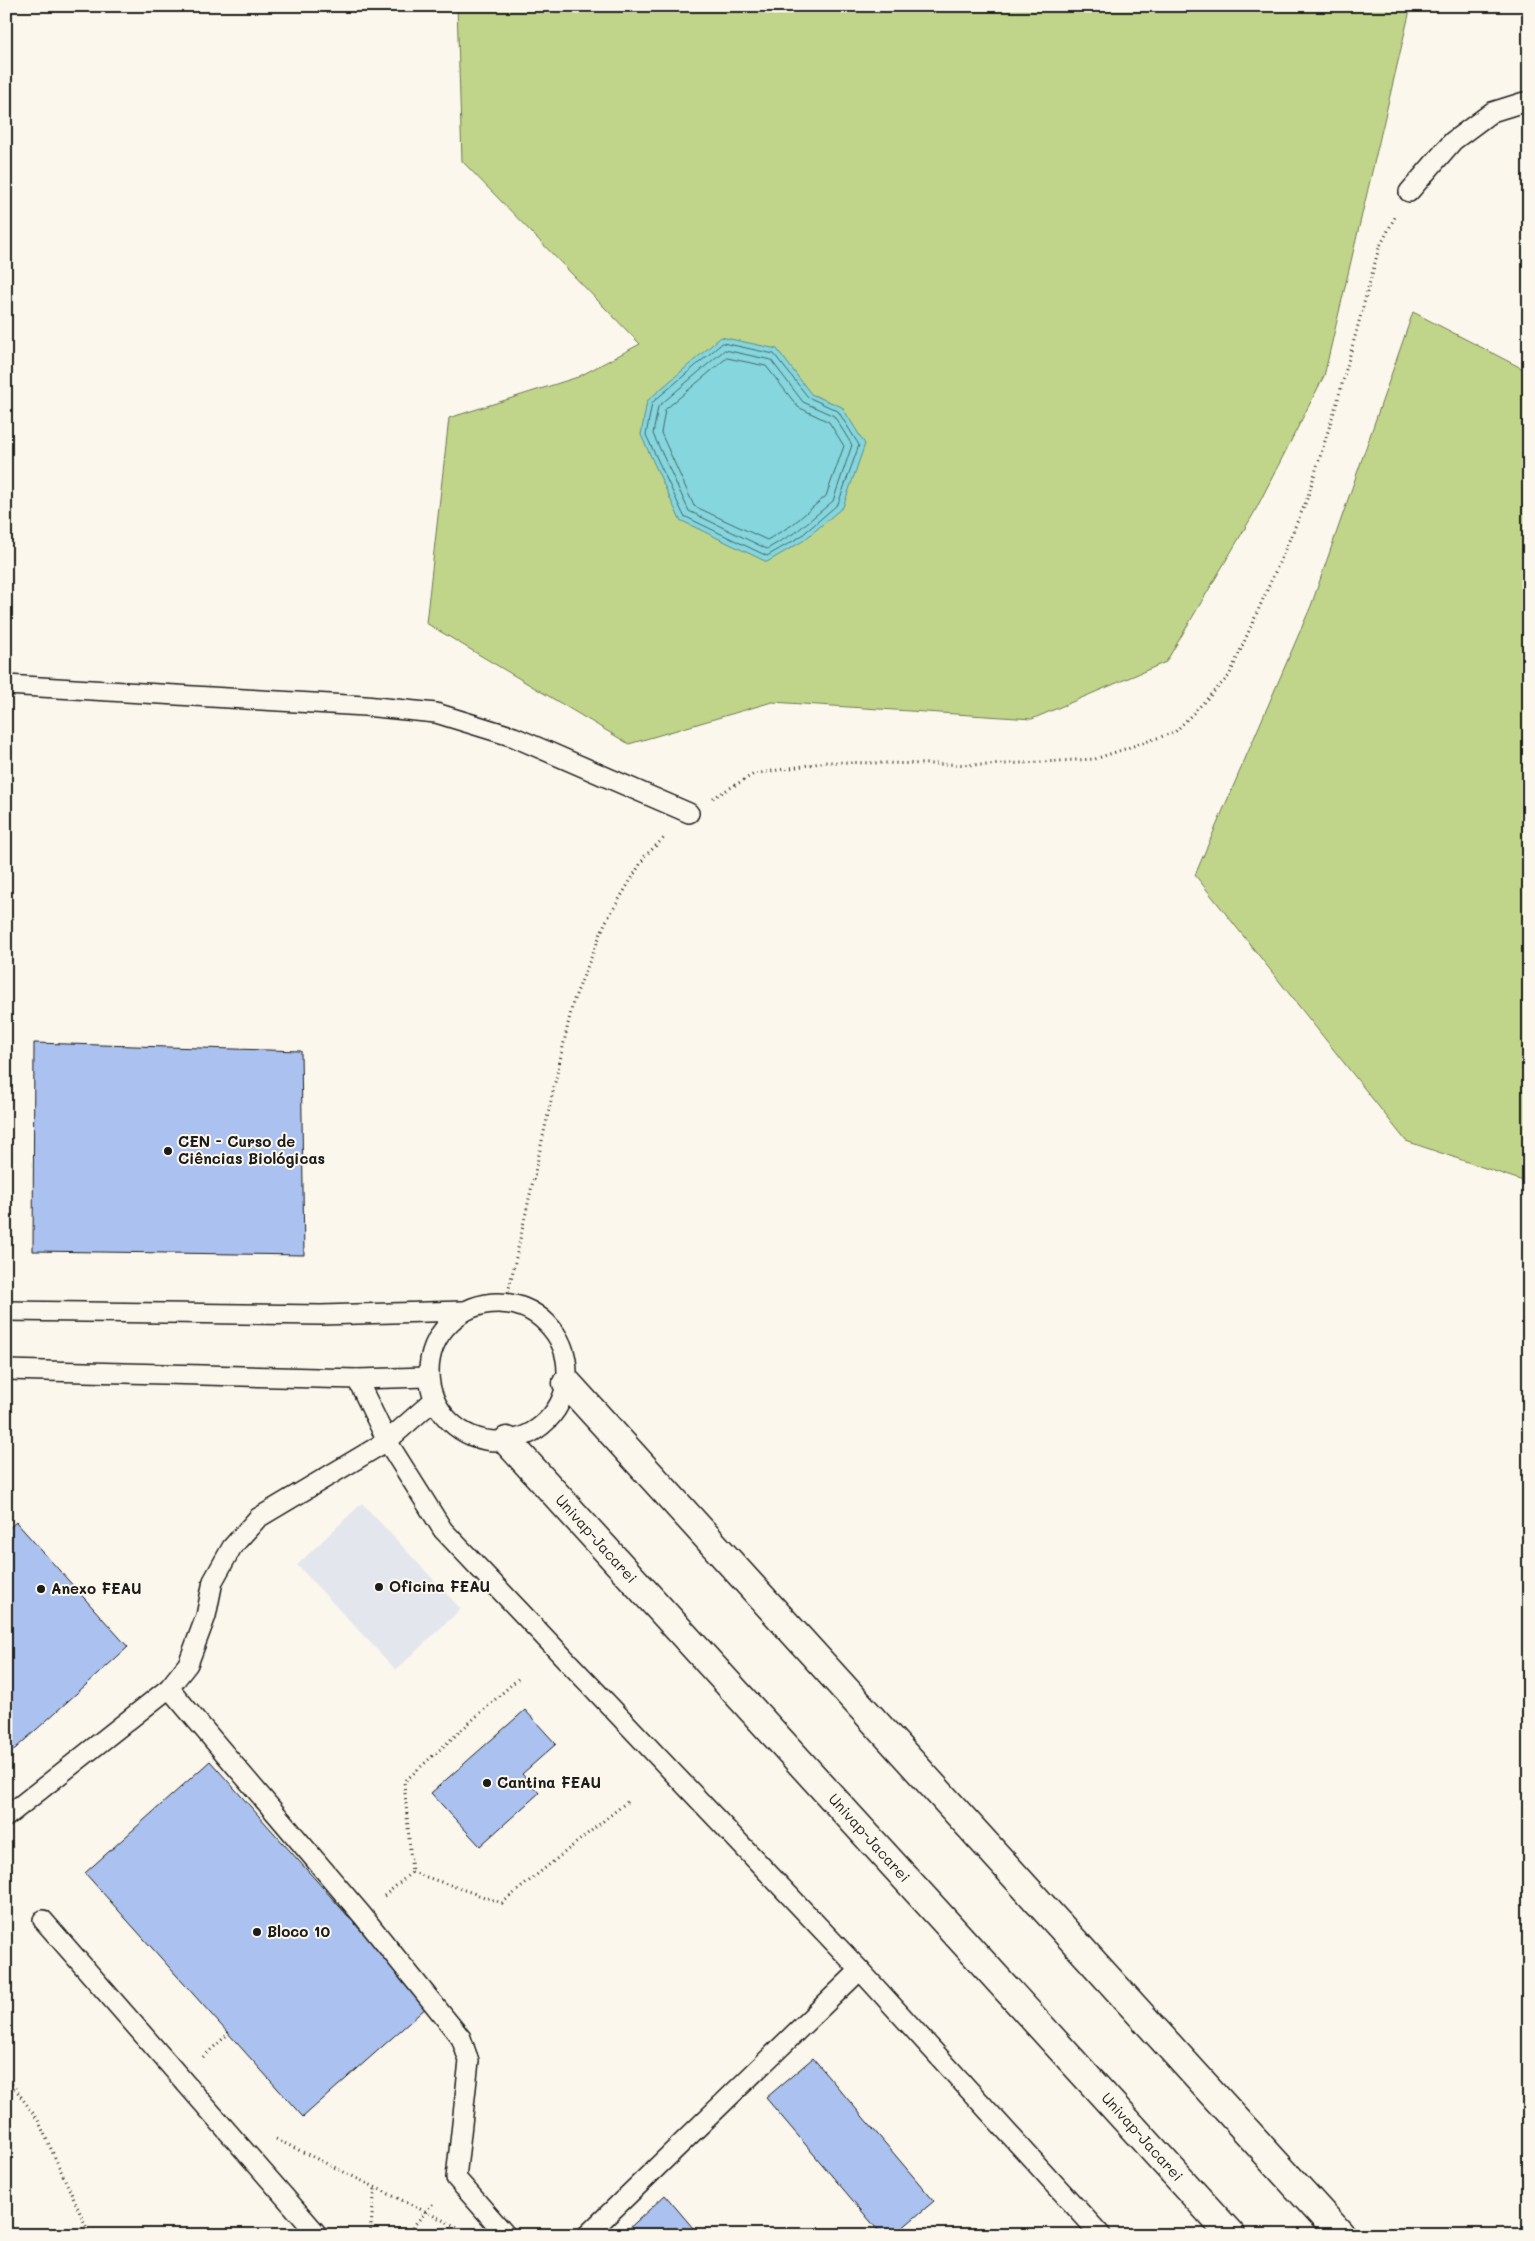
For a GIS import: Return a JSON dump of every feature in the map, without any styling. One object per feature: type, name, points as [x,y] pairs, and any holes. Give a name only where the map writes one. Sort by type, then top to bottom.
[{"type":"street","points":[[567,1383],[1341,2235]]},
{"type":"street","name":"Univap-Jacarei","points":[[507,1441],[1231,2235]]},
{"type":"lane","points":[[1409,192],[1453,141],[1492,112],[1524,102],[1529,103]]},
{"type":"lane","points":[[6,685],[365,706],[436,713],[514,737],[689,813]]},
{"type":"lane","points":[[506,1302],[528,1309],[546,1322],[560,1340],[567,1361],[567,1383],[560,1404],[546,1422],[528,1435],[507,1441],[485,1440],[464,1432],[446,1418],[434,1400],[428,1377],[429,1358],[436,1339],[447,1323],[463,1311],[484,1303],[506,1302]]},
{"type":"lane","points":[[6,1311],[321,1315],[463,1311]]},
{"type":"lane","points":[[6,1370],[357,1379],[428,1377]]},
{"type":"lane","points":[[357,1379],[387,1441],[443,1530],[860,1970],[1101,2235]]},
{"type":"lane","points":[[6,1817],[169,1688],[188,1664],[206,1616],[213,1581],[232,1547],[258,1518],[387,1441],[434,1400]]},
{"type":"lane","points":[[169,1688],[362,1915],[461,2038],[469,2061],[456,2178],[506,2235]]},
{"type":"lane","points":[[43,1920],[318,2235]]},
{"type":"lane","points":[[588,2235],[860,1970]]},
{"type":"path","points":[[506,1302],[572,1002],[605,923],[645,856],[689,813],[754,774],[827,762],[986,765],[1095,759],[1175,732],[1229,676],[1306,502],[1338,399],[1378,248],[1409,192]]},
{"type":"path","points":[[412,1872],[404,1782],[520,1677]]},
{"type":"path","points":[[412,1872],[502,1903],[628,1801]]},
{"type":"path","points":[[362,1915],[412,1872]]},
{"type":"path","points":[[208,2065],[202,2058],[228,2034]]},
{"type":"path","points":[[6,2076],[38,2120],[90,2235]]},
{"type":"path","points":[[271,2133],[277,2140],[424,2213],[465,2231]]},
{"type":"path","points":[[406,2235],[456,2178]]},
{"type":"path","points":[[370,2235],[375,2188]]},
{"type":"shaded area","name":"Oficina FEAU","points":[[362,1503],[461,1609],[396,1670],[297,1565]]},
{"type":"green space","points":[[457,6],[1411,6],[1324,376],[1254,513],[1166,662],[1032,719],[772,702],[629,744],[426,623],[449,418],[578,377],[640,344],[462,161]]},
{"type":"green space","points":[[1413,312],[1529,372],[1529,1183],[1406,1141],[1195,875],[1311,606]]},
{"type":"water","points":[[721,337],[777,349],[811,394],[842,407],[865,444],[843,507],[803,541],[767,562],[680,520],[641,435],[647,401]]},
{"type":"building","name":"CEN - Curso de Ciências Biológicas","points":[[34,1043],[301,1051],[304,1255],[33,1251]]},
{"type":"building","name":"Anexo FEAU","points":[[16,1522],[128,1647],[6,1757],[6,1531]]},
{"type":"building","name":"Cantina FEAU","points":[[525,1710],[556,1744],[522,1774],[539,1793],[480,1846],[431,1793]]},
{"type":"building","points":[[210,1761],[428,2006],[303,2117],[85,1873]]},
{"type":"building","points":[[813,2058],[934,2201],[894,2235],[882,2235],[766,2098]]},
{"type":"building","points":[[665,2195],[699,2235],[622,2235]]},
{"type":"place","name":"CEN - Curso de Ciências Biológicas","points":[[168,1151]]},
{"type":"place","name":"Oficina FEAU","points":[[379,1587]]},
{"type":"place","name":"Anexo FEAU","points":[[41,1589]]},
{"type":"place","name":"Cantina FEAU","points":[[487,1783]]},
{"type":"place","name":"Bloco 10","points":[[257,1932]]}]
